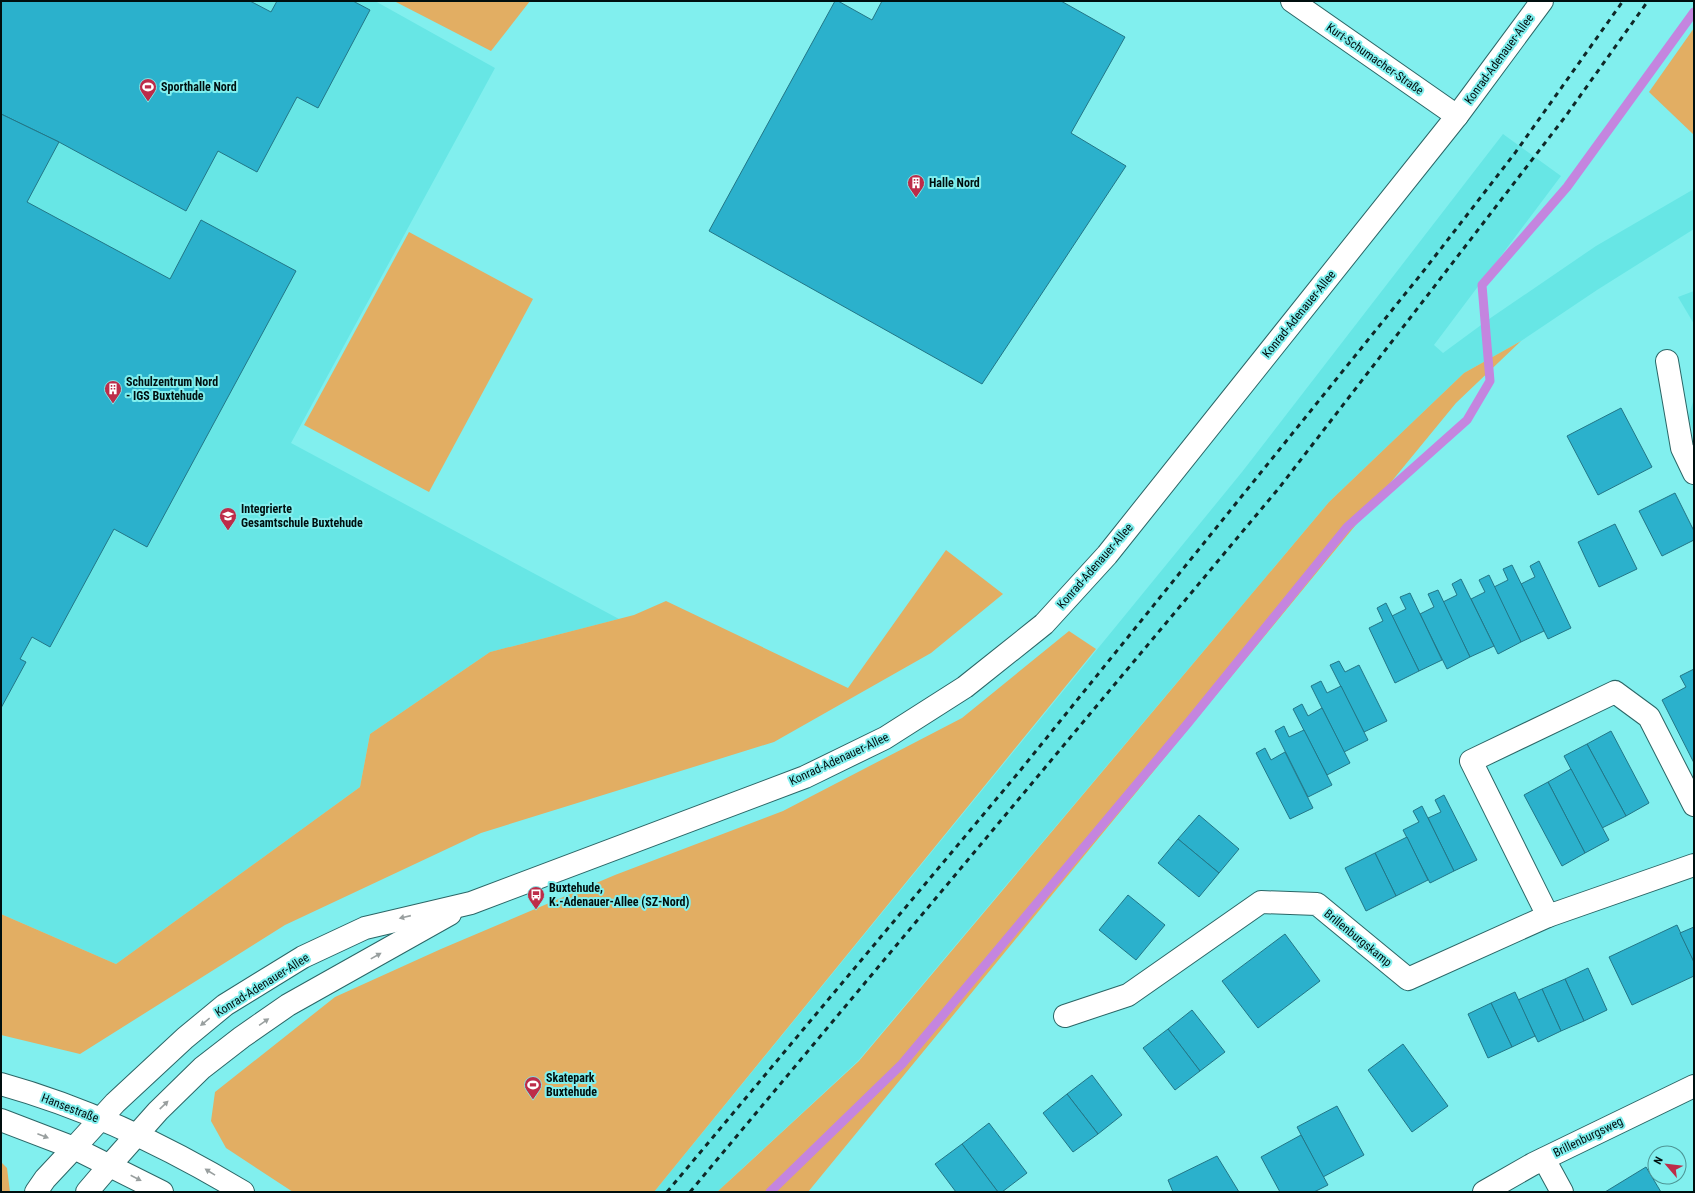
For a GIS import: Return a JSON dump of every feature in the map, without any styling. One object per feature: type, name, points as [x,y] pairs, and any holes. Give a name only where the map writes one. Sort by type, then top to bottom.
[{"type":"street","name":"Kurt-Schumacher-Straße","points":[[1292,1],[1458,116]]},
{"type":"street","name":"Konrad-Adenauer-Allee","points":[[36,1192],[45,1179],[100,1120],[162,1058],[226,1005],[303,957],[365,928],[471,903],[805,777],[885,738],[965,687],[1044,624],[1107,555],[1458,116],[1542,1]]},
{"type":"street","points":[[1667,361],[1682,448],[1694,472]]},
{"type":"street","points":[[1548,916],[1471,761],[1615,692],[1649,717],[1694,805]]},
{"type":"street","name":"Brillenburgskamp","points":[[1065,1016],[1128,995],[1261,902],[1317,904],[1408,979],[1548,916],[1694,866]]},
{"type":"street","name":"Konrad-Adenauer-Allee","points":[[87,1192],[138,1134],[202,1068],[248,1032],[288,1005],[471,903]]},
{"type":"street","name":"Hansestraße","points":[[1,1084],[28,1092],[138,1134],[196,1163],[243,1192]]},
{"type":"street","name":"Brillenburgsweg","points":[[1484,1192],[1544,1159],[1694,1086]]},
{"type":"street","points":[[1,1120],[74,1148],[162,1192]]},
{"type":"street","points":[[1544,1159],[1562,1192]]},
{"type":"shaded area","name":"Integrierte Gesamtschule Buxtehude","points":[[1,1],[375,1],[495,68],[291,443],[619,619],[490,652],[370,734],[360,787],[116,964],[1,914]]},
{"type":"shaded area","points":[[394,1],[530,1],[491,51]]},
{"type":"shaded area","points":[[1694,28],[1694,135],[1649,92]]},
{"type":"shaded area","points":[[1503,134],[1561,176],[1434,345],[1443,353],[1492,317],[1596,246],[1694,189],[1694,229],[1597,290],[1521,341],[1464,373],[1329,502],[858,1061],[717,1192],[654,1192],[1242,472]]},
{"type":"shaded area","points":[[409,232],[533,299],[429,492],[304,425]]},
{"type":"shaded area","points":[[1694,291],[1694,324],[1678,297]]},
{"type":"shaded area","points":[[1521,341],[1456,403],[808,1192],[717,1192],[859,1061],[1329,502],[1464,373]]},
{"type":"shaded area","points":[[1694,399],[1694,434],[1688,417]]},
{"type":"shaded area","points":[[946,550],[1003,594],[931,653],[774,742],[481,833],[285,925],[80,1054],[1,1035],[1,914],[116,964],[360,787],[370,734],[490,652],[634,615],[666,601],[848,688]]},
{"type":"shaded area","points":[[1069,631],[1096,649],[654,1192],[293,1192],[226,1148],[211,1121],[215,1092],[335,997],[441,949],[615,875],[783,811],[962,718]]},
{"type":"shaded area","points":[[1,1162],[7,1168],[10,1192],[1,1192]]},
{"type":"building","name":"Sporthalle Nord","points":[[1,1],[250,1],[271,12],[277,1],[353,1],[370,10],[318,108],[297,97],[257,172],[218,151],[186,211],[59,142],[1,114]]},
{"type":"building","name":"Halle Nord","points":[[835,1],[838,1],[872,20],[882,1],[1061,1],[1125,37],[1071,133],[1126,166],[982,384],[709,231]]},
{"type":"building","name":"Schulzentrum Nord - IGS Buxtehude","points":[[1,114],[59,142],[27,202],[170,279],[201,220],[296,271],[147,547],[114,529],[50,647],[32,637],[20,659],[26,662],[1,708]]},
{"type":"building","points":[[1621,408],[1652,467],[1598,495],[1567,436]]},
{"type":"building","points":[[1675,493],[1694,531],[1694,540],[1662,556],[1639,511]]},
{"type":"building","points":[[1615,524],[1637,569],[1599,587],[1578,542]]},
{"type":"building","points":[[1539,561],[1571,628],[1548,639],[1521,584],[1535,577],[1530,566]]},
{"type":"building","points":[[1512,565],[1544,631],[1521,642],[1494,587],[1508,580],[1503,569]]},
{"type":"building","points":[[1489,575],[1521,642],[1498,654],[1471,599],[1485,592],[1479,580]]},
{"type":"building","points":[[1461,579],[1494,646],[1470,657],[1443,602],[1457,595],[1452,584]]},
{"type":"building","points":[[1438,590],[1470,657],[1447,669],[1420,614],[1434,607],[1428,594]]},
{"type":"building","points":[[1410,593],[1442,660],[1419,671],[1392,616],[1406,609],[1400,597]]},
{"type":"building","points":[[1386,603],[1419,671],[1395,683],[1369,628],[1383,621],[1377,608]]},
{"type":"building","points":[[1339,661],[1345,672],[1359,665],[1387,721],[1364,732],[1330,665]]},
{"type":"building","points":[[1694,669],[1694,763],[1662,700],[1686,687],[1680,676]]},
{"type":"building","points":[[1321,681],[1327,693],[1341,686],[1368,740],[1344,752],[1311,686]]},
{"type":"building","points":[[1302,704],[1308,716],[1322,708],[1350,763],[1327,775],[1293,709]]},
{"type":"building","points":[[1284,726],[1289,737],[1304,730],[1332,785],[1308,797],[1275,731]]},
{"type":"building","points":[[1611,731],[1649,803],[1626,816],[1587,744]]},
{"type":"building","points":[[1587,744],[1626,816],[1602,828],[1564,756]]},
{"type":"building","points":[[1265,748],[1271,760],[1285,752],[1313,808],[1290,819],[1256,753]]},
{"type":"building","points":[[1571,769],[1609,840],[1585,853],[1548,782]]},
{"type":"building","points":[[1548,782],[1585,853],[1562,866],[1524,795]]},
{"type":"building","points":[[1444,795],[1477,860],[1454,871],[1428,818],[1441,812],[1435,800]]},
{"type":"building","points":[[1422,806],[1454,871],[1430,883],[1403,830],[1419,822],[1413,811]]},
{"type":"building","points":[[1199,815],[1239,849],[1219,873],[1178,839]]},
{"type":"building","points":[[1407,837],[1428,880],[1396,896],[1375,853]]},
{"type":"building","points":[[1178,839],[1219,873],[1199,897],[1158,863]]},
{"type":"building","points":[[1375,853],[1396,896],[1366,911],[1345,868]]},
{"type":"building","points":[[1128,895],[1165,925],[1136,960],[1099,930]]},
{"type":"building","points":[[1677,925],[1694,962],[1694,976],[1632,1005],[1609,957]]},
{"type":"building","points":[[1694,927],[1694,962],[1680,933]]},
{"type":"building","points":[[1285,934],[1320,981],[1258,1028],[1222,981]]},
{"type":"building","points":[[1588,968],[1607,1010],[1584,1021],[1565,979]]},
{"type":"building","points":[[1565,979],[1584,1021],[1561,1031],[1542,989]]},
{"type":"building","points":[[1542,989],[1561,1031],[1538,1042],[1518,1000]]},
{"type":"building","points":[[1515,992],[1535,1036],[1512,1047],[1491,1003]]},
{"type":"building","points":[[1491,1003],[1512,1047],[1488,1058],[1468,1014]]},
{"type":"building","points":[[1192,1010],[1225,1052],[1200,1071],[1168,1029]]},
{"type":"building","points":[[1168,1029],[1200,1071],[1175,1090],[1143,1048]]},
{"type":"building","points":[[1403,1044],[1448,1106],[1412,1132],[1368,1070]]},
{"type":"building","points":[[1092,1075],[1122,1115],[1098,1134],[1067,1094]]},
{"type":"building","points":[[1067,1094],[1098,1134],[1073,1152],[1043,1113]]},
{"type":"building","points":[[1337,1106],[1364,1155],[1323,1177],[1297,1127]]},
{"type":"building","points":[[989,1123],[1027,1173],[1002,1192],[998,1192],[962,1144]]},
{"type":"building","points":[[1301,1135],[1328,1185],[1314,1192],[1280,1192],[1261,1157]]},
{"type":"building","points":[[962,1144],[998,1192],[956,1192],[935,1164]]},
{"type":"building","points":[[1217,1156],[1239,1192],[1173,1192],[1168,1180]]},
{"type":"building","points":[[1646,1167],[1647,1185],[1657,1185],[1661,1192],[1605,1192]]},
{"type":"waterway","points":[[770,1192],[902,1064],[1188,723],[1347,527],[1467,420],[1490,381],[1482,285],[1567,187],[1694,12]]},
{"type":"railway","points":[[667,1192],[1019,772],[1422,273],[1515,153],[1623,1]]},
{"type":"railway","points":[[690,1192],[1279,488],[1565,117],[1648,1]]},
{"type":"place","name":"Sporthalle Nord","points":[[148,102]]},
{"type":"place","name":"Halle Nord","points":[[916,198]]},
{"type":"place","name":"Schulzentrum Nord - IGS Buxtehude","points":[[113,404]]},
{"type":"place","name":"Integrierte Gesamtschule Buxtehude","points":[[228,531]]},
{"type":"place","name":"Buxtehude, K.-Adenauer-Allee (SZ-Nord)","points":[[536,910]]},
{"type":"place","name":"Skatepark Buxtehude","points":[[533,1100]]}]
